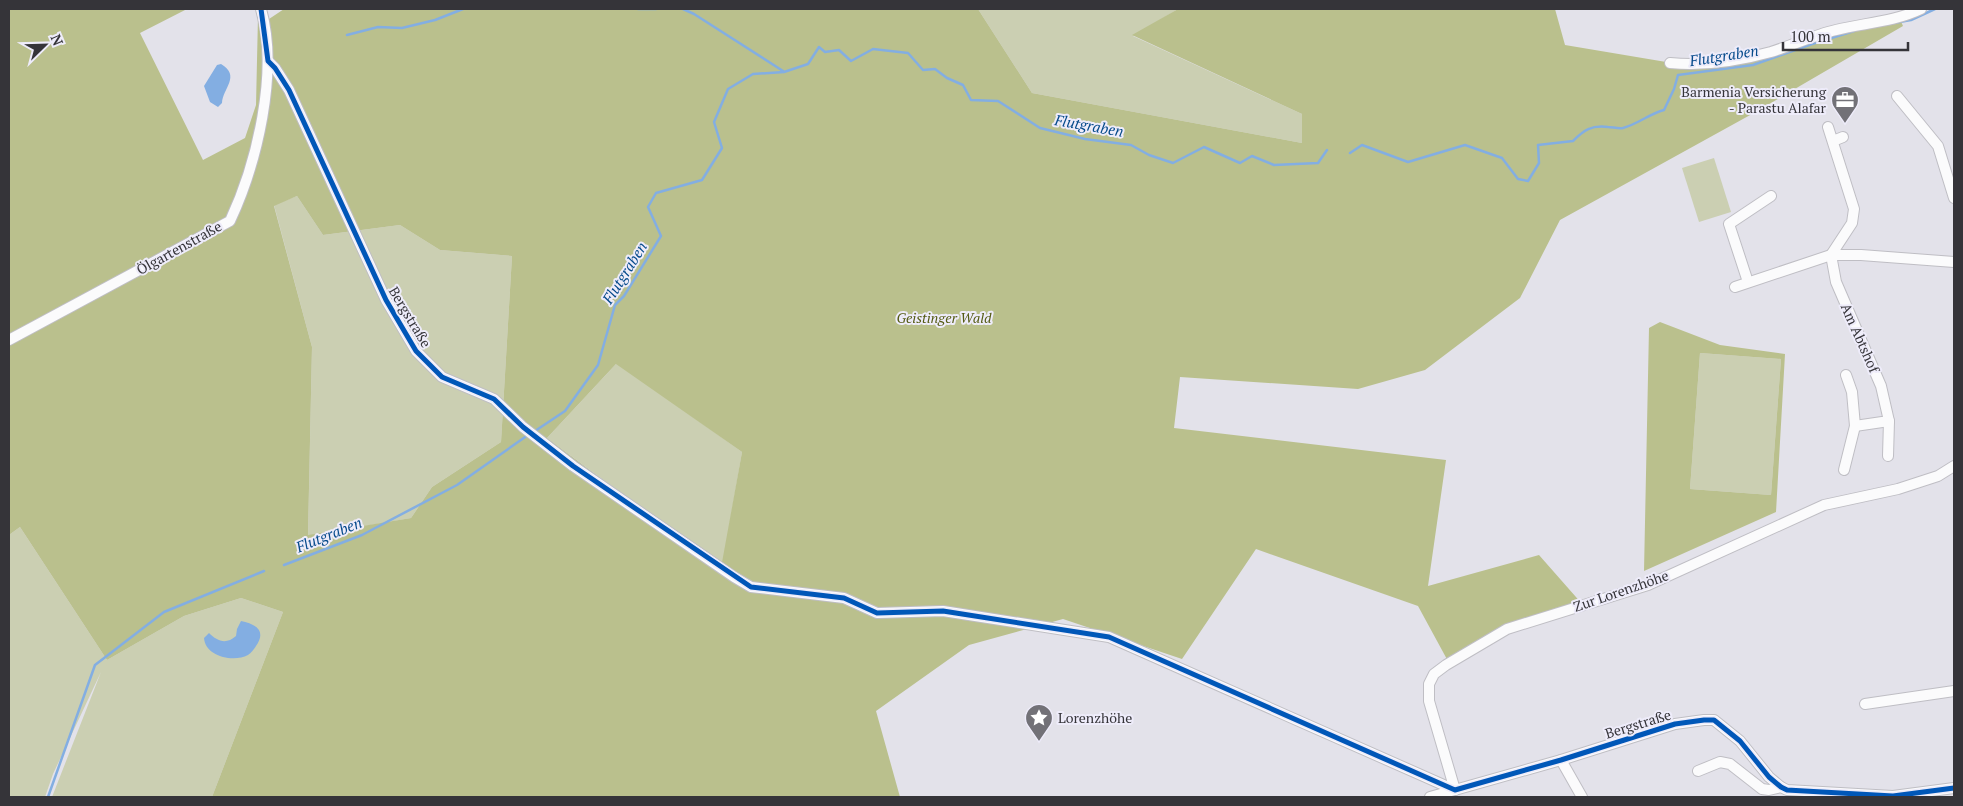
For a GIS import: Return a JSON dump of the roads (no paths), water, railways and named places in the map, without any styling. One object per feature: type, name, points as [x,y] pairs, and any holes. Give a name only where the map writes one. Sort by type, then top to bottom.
[{"type":"street","name":"Ölgartenstraße","points":[[9,340],[230,221],[240,198],[264,115],[268,61],[261,9]]},
{"type":"street","points":[[1670,63],[1690,65],[1741,59],[1771,52],[1835,30],[1901,17],[1921,9]]},
{"type":"street","name":"Bergstraße","points":[[268,61],[276,68],[289,90],[386,300],[416,351],[442,377],[494,399],[523,427],[573,466],[751,587],[844,598],[877,612],[943,611],[1109,637],[1456,790]]},
{"type":"street","points":[[1897,96],[1938,146],[1954,198]]},
{"type":"street","points":[[1828,127],[1838,139],[1854,209],[1852,223],[1831,255]]},
{"type":"street","points":[[1748,282],[1730,224],[1770,196]]},
{"type":"street","points":[[1735,287],[1831,255],[1861,255],[1947,263],[1954,262]]},
{"type":"street","name":"Am Abtshof","points":[[1831,255],[1836,282],[1881,386],[1889,420],[1888,456]]},
{"type":"street","name":"Am Abtshof","points":[[1844,470],[1855,426],[1852,392],[1846,375]]},
{"type":"street","points":[[1855,426],[1889,420]]},
{"type":"street","name":"Zur Lorenzhöhe","points":[[1456,790],[1429,701],[1429,684],[1431,679],[1434,674],[1446,665],[1507,629],[1648,585],[1824,505],[1898,489],[1938,476],[1954,466]]},
{"type":"street","points":[[1865,704],[1954,691]]},
{"type":"street","name":"Bergstraße","points":[[1430,797],[1561,760],[1675,724],[1704,720],[1714,720],[1740,742],[1769,777],[1785,791]]},
{"type":"street","points":[[1561,760],[1582,797]]},
{"type":"street","points":[[1698,771],[1720,762],[1730,764],[1762,788],[1769,790],[1893,796],[1954,788]]},
{"type":"water","points":[[221,64],[230,73],[230,78],[222,103],[218,107],[210,102],[204,86],[217,65]]},
{"type":"water","points":[[241,621],[255,626],[260,632],[259,640],[248,655],[228,658],[209,649],[204,638],[209,633],[218,640],[232,639],[236,636]]},
{"type":"waterway","points":[[347,35],[378,27],[402,28],[435,20],[463,9]]},
{"type":"waterway","points":[[638,9],[656,9]]},
{"type":"waterway","points":[[683,9],[694,14],[783,71]]},
{"type":"waterway","name":"Flutgraben","points":[[1894,23],[1911,20],[1935,9]]},
{"type":"waterway","name":"Flutgraben","points":[[1350,153],[1362,145],[1408,162],[1465,145],[1502,158],[1518,179],[1528,181],[1539,163],[1538,145],[1573,141],[1584,131],[1592,128],[1623,128],[1664,110],[1678,75],[1753,65],[1854,31]]},
{"type":"waterway","name":"Flutgraben","points":[[535,431],[565,411],[598,365],[615,305],[624,296],[661,236],[648,207],[656,193],[702,180],[722,148],[714,122],[728,89],[753,74],[784,72],[808,64],[819,47],[825,52],[839,50],[851,61],[873,49],[908,53],[923,70],[935,69],[947,78],[963,85],[971,100],[998,101],[1040,128],[1085,139],[1131,145],[1149,155],[1173,163],[1204,147],[1240,163],[1252,156],[1274,165],[1318,163],[1327,150]]},
{"type":"waterway","name":"Flutgraben","points":[[284,565],[362,535],[457,485],[528,435]]},
{"type":"waterway","name":"Flutgraben","points":[[48,797],[95,665],[164,612],[264,571]]},
{"type":"place","name":"Barmenia Versicherung - Parastu Alafar","points":[[1845,124]]},
{"type":"place","name":"Lorenzhöhe","points":[[1039,742]]},
{"type":"park label","name":"Geistinger Wald","points":[[944,318]]}]
